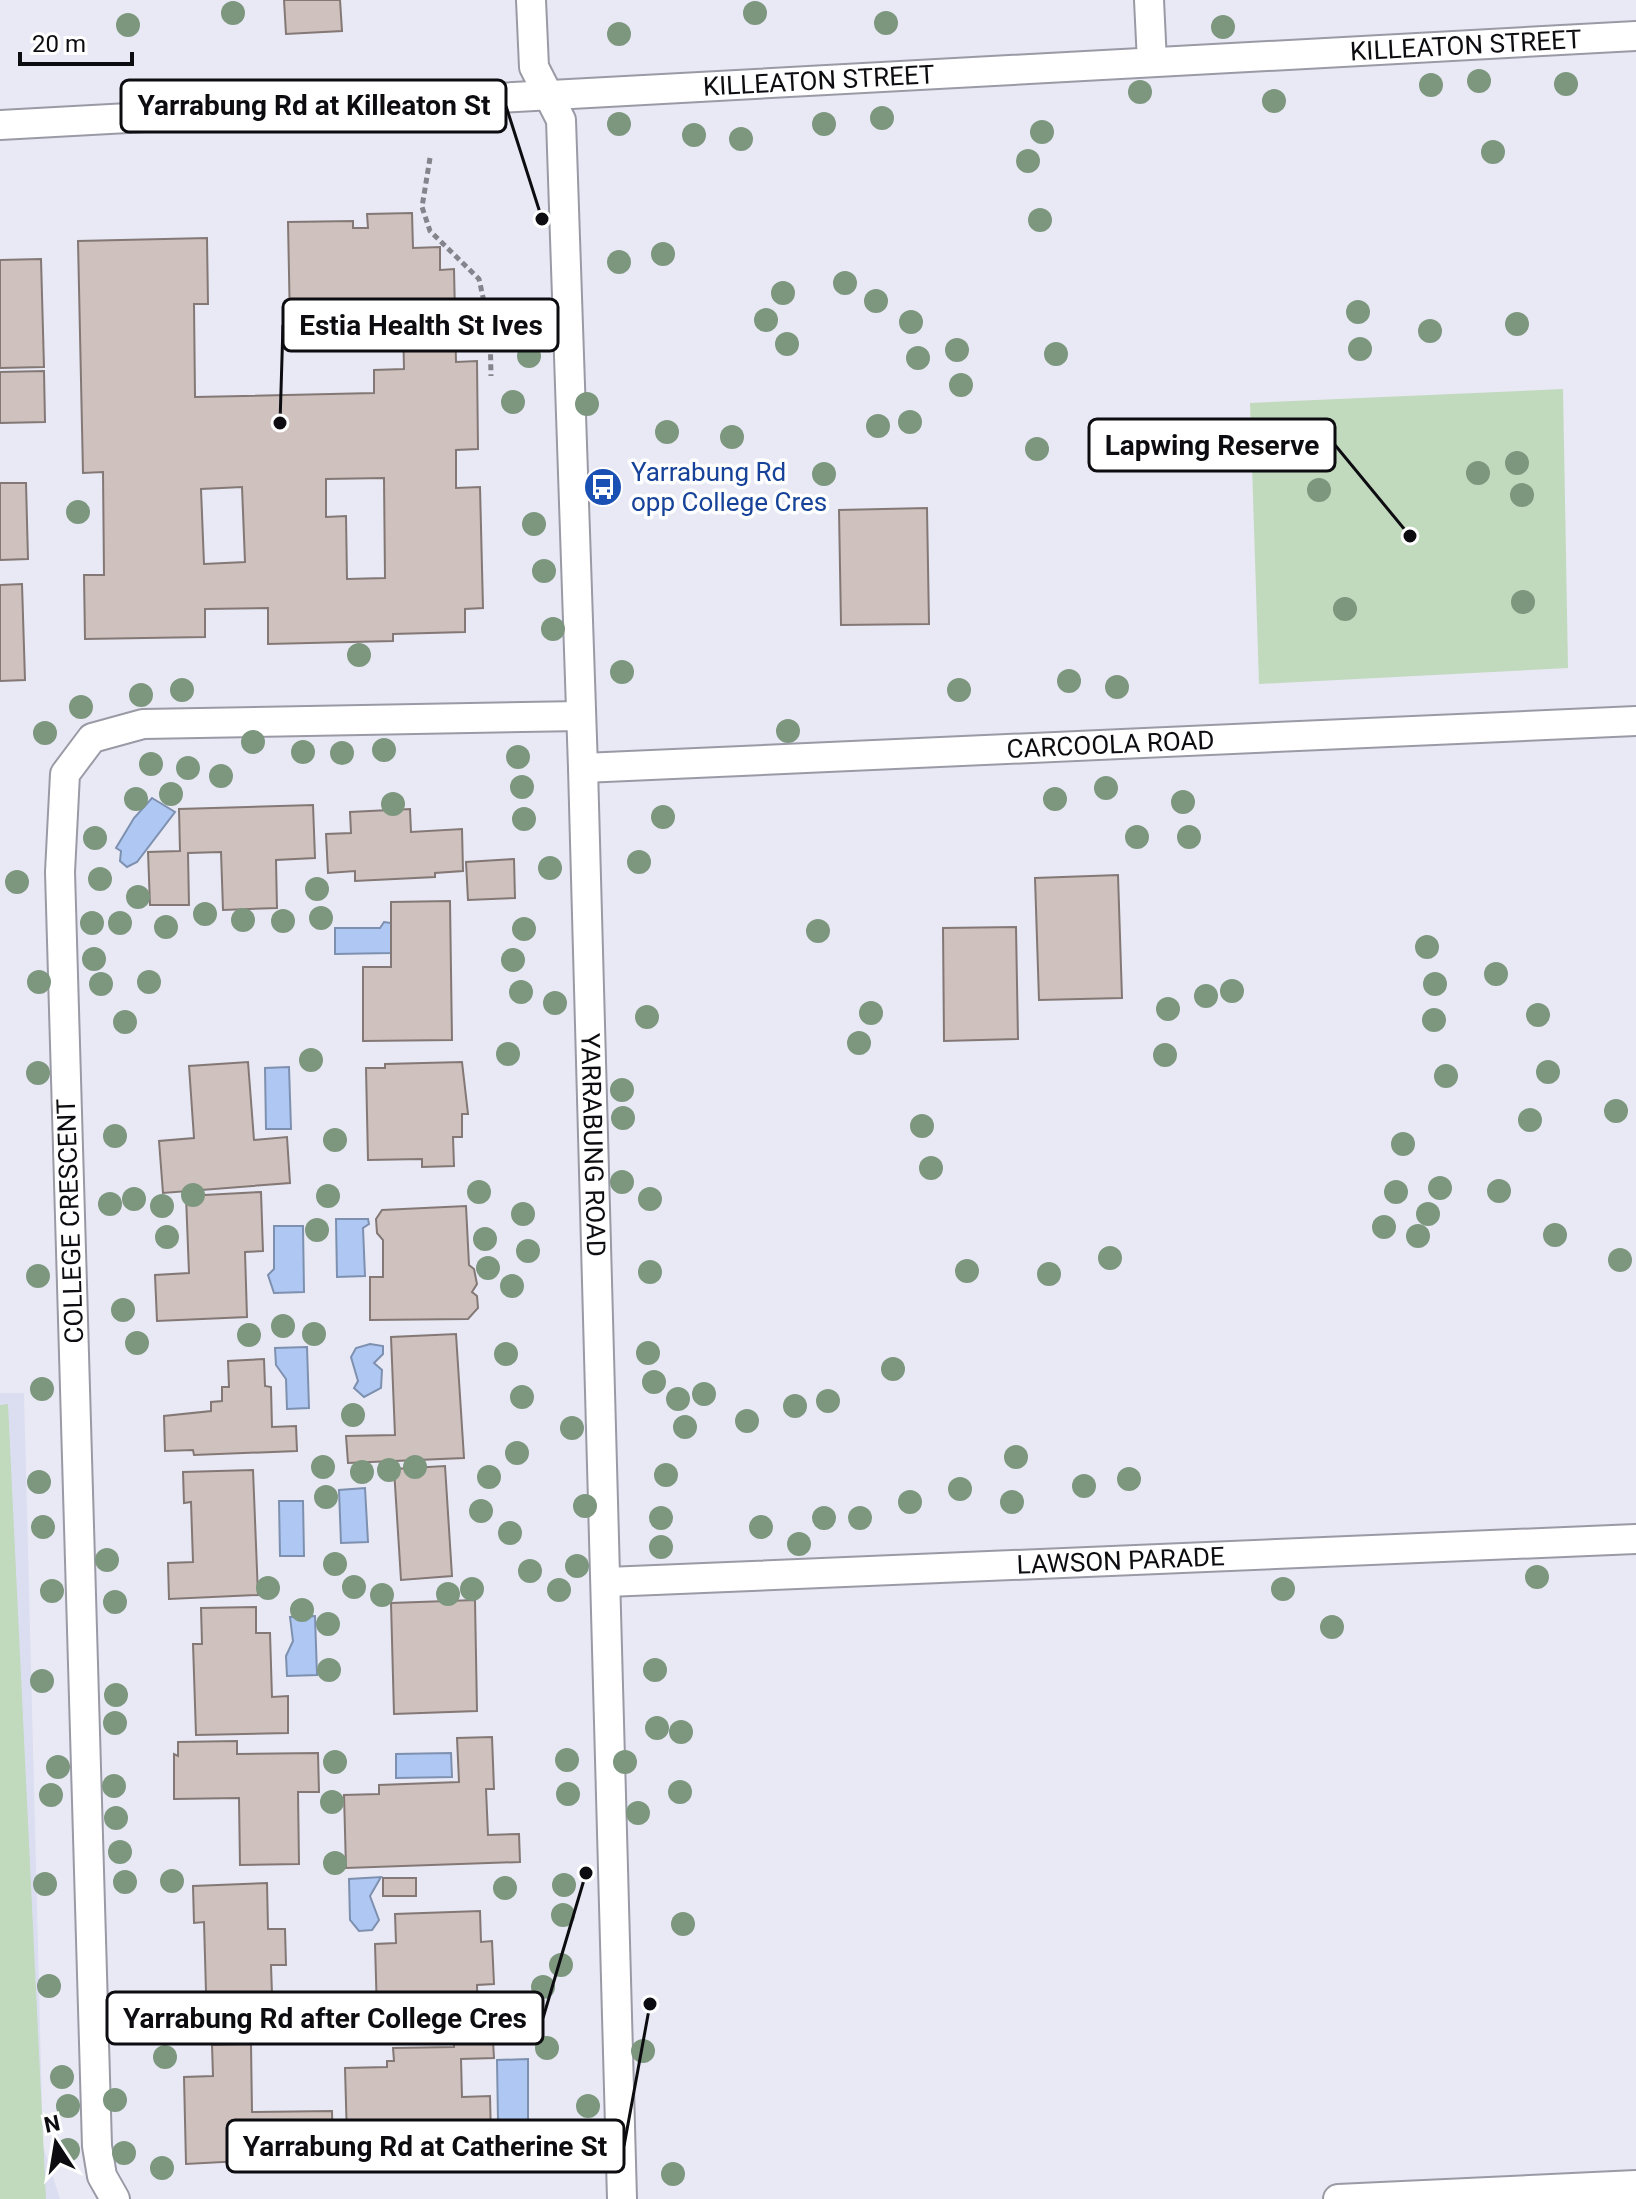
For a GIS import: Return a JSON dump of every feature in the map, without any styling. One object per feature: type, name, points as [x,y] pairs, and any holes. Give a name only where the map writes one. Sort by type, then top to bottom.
[{"type":"street","name":"YARRABUNG ROAD","points":[[531,0],[534,67],[561,120],[607,1582],[622,2199]]},
{"type":"street","points":[[1149,0],[1152,62]]},
{"type":"street","name":"KILLEATON STREET","points":[[0,125],[1636,36]]},
{"type":"street","name":"COLLEGE CRESCENT","points":[[115,2199],[102,2176],[97,2146],[60,872],[65,774],[92,738],[143,724],[581,716]]},
{"type":"street","name":"CARCOOLA ROAD","points":[[583,768],[1636,721]]},
{"type":"street","name":"LAWSON PARADE","points":[[607,1582],[1636,1539]]},
{"type":"street","points":[[1338,2199],[1636,2185]]},
{"type":"path","points":[[430,158],[422,207],[430,231],[479,279],[490,329],[491,376]]},
{"type":"path","points":[[490,329],[531,325]]},
{"type":"shaded area","points":[[0,1393],[24,1393],[43,2146],[60,2199],[0,2199]]},
{"type":"green space","points":[[1563,389],[1568,668],[1259,684],[1250,403]]},
{"type":"green space","points":[[8,1404],[46,2199],[0,2199],[0,1405]]},
{"type":"water","points":[[152,798],[175,812],[137,862],[127,867],[120,861],[121,851],[116,848],[134,818]]},
{"type":"water","points":[[384,922],[391,923],[391,953],[335,954],[335,928],[380,928]]},
{"type":"water","points":[[289,1067],[291,1129],[266,1129],[265,1068]]},
{"type":"water","points":[[336,1219],[368,1219],[369,1224],[363,1228],[365,1276],[337,1277]]},
{"type":"water","points":[[274,1226],[303,1226],[304,1292],[274,1293],[268,1275],[274,1269]]},
{"type":"water","points":[[370,1344],[383,1346],[383,1354],[374,1363],[382,1370],[381,1388],[364,1397],[354,1388],[358,1381],[351,1357],[356,1348]]},
{"type":"water","points":[[307,1347],[309,1408],[287,1409],[286,1379],[276,1365],[275,1348]]},
{"type":"water","points":[[365,1488],[368,1542],[341,1543],[339,1490]]},
{"type":"water","points":[[279,1501],[303,1501],[304,1556],[280,1556]]},
{"type":"water","points":[[315,1616],[317,1675],[287,1676],[286,1656],[293,1641],[290,1617]]},
{"type":"water","points":[[451,1753],[452,1777],[396,1778],[396,1754]]},
{"type":"water","points":[[381,1877],[370,1896],[379,1920],[372,1930],[359,1931],[350,1920],[349,1879]]},
{"type":"water","points":[[528,2059],[528,2121],[498,2121],[497,2060]]},
{"type":"building","points":[[284,0],[340,0],[342,31],[286,34]]},
{"type":"building","points":[[412,213],[413,248],[440,247],[440,270],[454,269],[456,362],[477,361],[478,449],[456,450],[456,488],[480,487],[483,608],[465,609],[465,632],[393,634],[393,641],[268,644],[268,608],[205,609],[205,637],[85,639],[84,575],[104,575],[103,472],[83,473],[78,241],[207,238],[208,304],[194,304],[195,397],[374,393],[374,370],[404,369],[403,323],[290,325],[288,222],[353,221],[353,228],[368,228],[367,214]],"holes":[[[384,478],[385,578],[347,579],[346,516],[326,517],[326,479]],[[242,487],[245,562],[204,564],[201,489]]]},
{"type":"building","points":[[41,259],[44,367],[0,368],[0,260]]},
{"type":"building","points":[[44,371],[45,422],[0,423],[0,372]]},
{"type":"building","points":[[0,483],[26,483],[28,559],[0,560]]},
{"type":"building","points":[[927,508],[929,624],[841,625],[839,510]]},
{"type":"building","points":[[22,584],[25,680],[0,681],[0,585]]},
{"type":"building","points":[[313,805],[315,858],[276,860],[277,908],[223,910],[221,852],[188,853],[189,905],[150,905],[148,852],[180,851],[179,809]]},
{"type":"building","points":[[410,809],[411,832],[462,829],[463,871],[435,873],[435,877],[355,881],[355,871],[328,873],[326,834],[351,833],[350,812]]},
{"type":"building","points":[[514,859],[515,898],[468,900],[466,862]]},
{"type":"building","points":[[1118,875],[1122,998],[1039,1000],[1035,878]]},
{"type":"building","points":[[450,901],[452,1040],[363,1041],[363,967],[391,967],[391,902]]},
{"type":"building","points":[[1016,927],[1018,1039],[944,1041],[943,928]]},
{"type":"building","points":[[248,1062],[254,1140],[287,1137],[290,1183],[163,1193],[159,1141],[194,1138],[189,1066]]},
{"type":"building","points":[[462,1062],[468,1114],[462,1114],[462,1137],[453,1137],[454,1166],[422,1167],[422,1159],[368,1160],[366,1068],[385,1068],[385,1064]]},
{"type":"building","points":[[261,1192],[263,1251],[245,1252],[247,1317],[157,1321],[155,1275],[189,1273],[186,1196]]},
{"type":"building","points":[[466,1206],[469,1265],[474,1269],[477,1284],[472,1292],[477,1296],[478,1308],[468,1319],[370,1320],[370,1277],[383,1277],[383,1240],[377,1233],[376,1219],[382,1210]]},
{"type":"building","points":[[456,1334],[464,1458],[348,1463],[346,1436],[395,1435],[391,1337]]},
{"type":"building","points":[[264,1359],[265,1386],[271,1387],[272,1427],[296,1426],[297,1451],[194,1455],[193,1450],[165,1451],[164,1416],[211,1411],[211,1402],[222,1401],[222,1387],[229,1387],[228,1361]]},
{"type":"building","points":[[445,1466],[452,1576],[401,1580],[394,1469]]},
{"type":"building","points":[[253,1470],[258,1595],[169,1599],[168,1563],[193,1562],[191,1502],[184,1503],[183,1472]]},
{"type":"building","points":[[475,1600],[477,1711],[394,1714],[391,1603]]},
{"type":"building","points":[[256,1607],[256,1633],[270,1633],[272,1697],[288,1696],[288,1733],[196,1735],[193,1644],[202,1644],[201,1608]]},
{"type":"building","points":[[492,1737],[494,1789],[486,1789],[488,1835],[519,1834],[520,1862],[346,1868],[344,1795],[379,1794],[379,1785],[459,1782],[457,1738]]},
{"type":"building","points":[[237,1741],[237,1754],[318,1753],[319,1792],[298,1792],[299,1864],[240,1865],[239,1798],[174,1799],[174,1754],[178,1756],[178,1742]]},
{"type":"building","points":[[383,1878],[416,1878],[416,1896],[383,1896]]},
{"type":"building","points":[[267,1883],[268,1929],[285,1929],[286,1965],[271,1965],[272,1994],[262,1995],[263,2024],[202,2027],[201,1992],[206,1992],[204,1922],[194,1923],[193,1886]]},
{"type":"building","points":[[480,1911],[481,1942],[492,1941],[494,1984],[477,1985],[478,2022],[423,2024],[422,2016],[410,2017],[410,2013],[397,2013],[398,2020],[381,2021],[381,2013],[377,2013],[375,1944],[396,1943],[395,1914]]},
{"type":"building","points":[[493,2040],[494,2058],[461,2059],[462,2097],[490,2096],[491,2138],[347,2139],[345,2068],[387,2067],[387,2061],[394,2061],[393,2048],[454,2047],[454,2041]]},
{"type":"building","points":[[251,2044],[252,2112],[332,2111],[333,2163],[296,2164],[296,2158],[186,2164],[184,2077],[213,2076],[212,2045]]},
{"type":"place","name":"Yarrabung Rd at Killeaton St","points":[[542,219]]},
{"type":"place","name":"Estia Health St Ives","points":[[280,423]]},
{"type":"place","name":"Yarrabung Rd opp College Cres","points":[[603,487]]},
{"type":"place","name":"Lapwing Reserve","points":[[1410,536]]},
{"type":"place","name":"Yarrabung Rd after College Cres","points":[[586,1873]]},
{"type":"place","name":"Yarrabung Rd at Catherine St","points":[[650,2004]]}]
